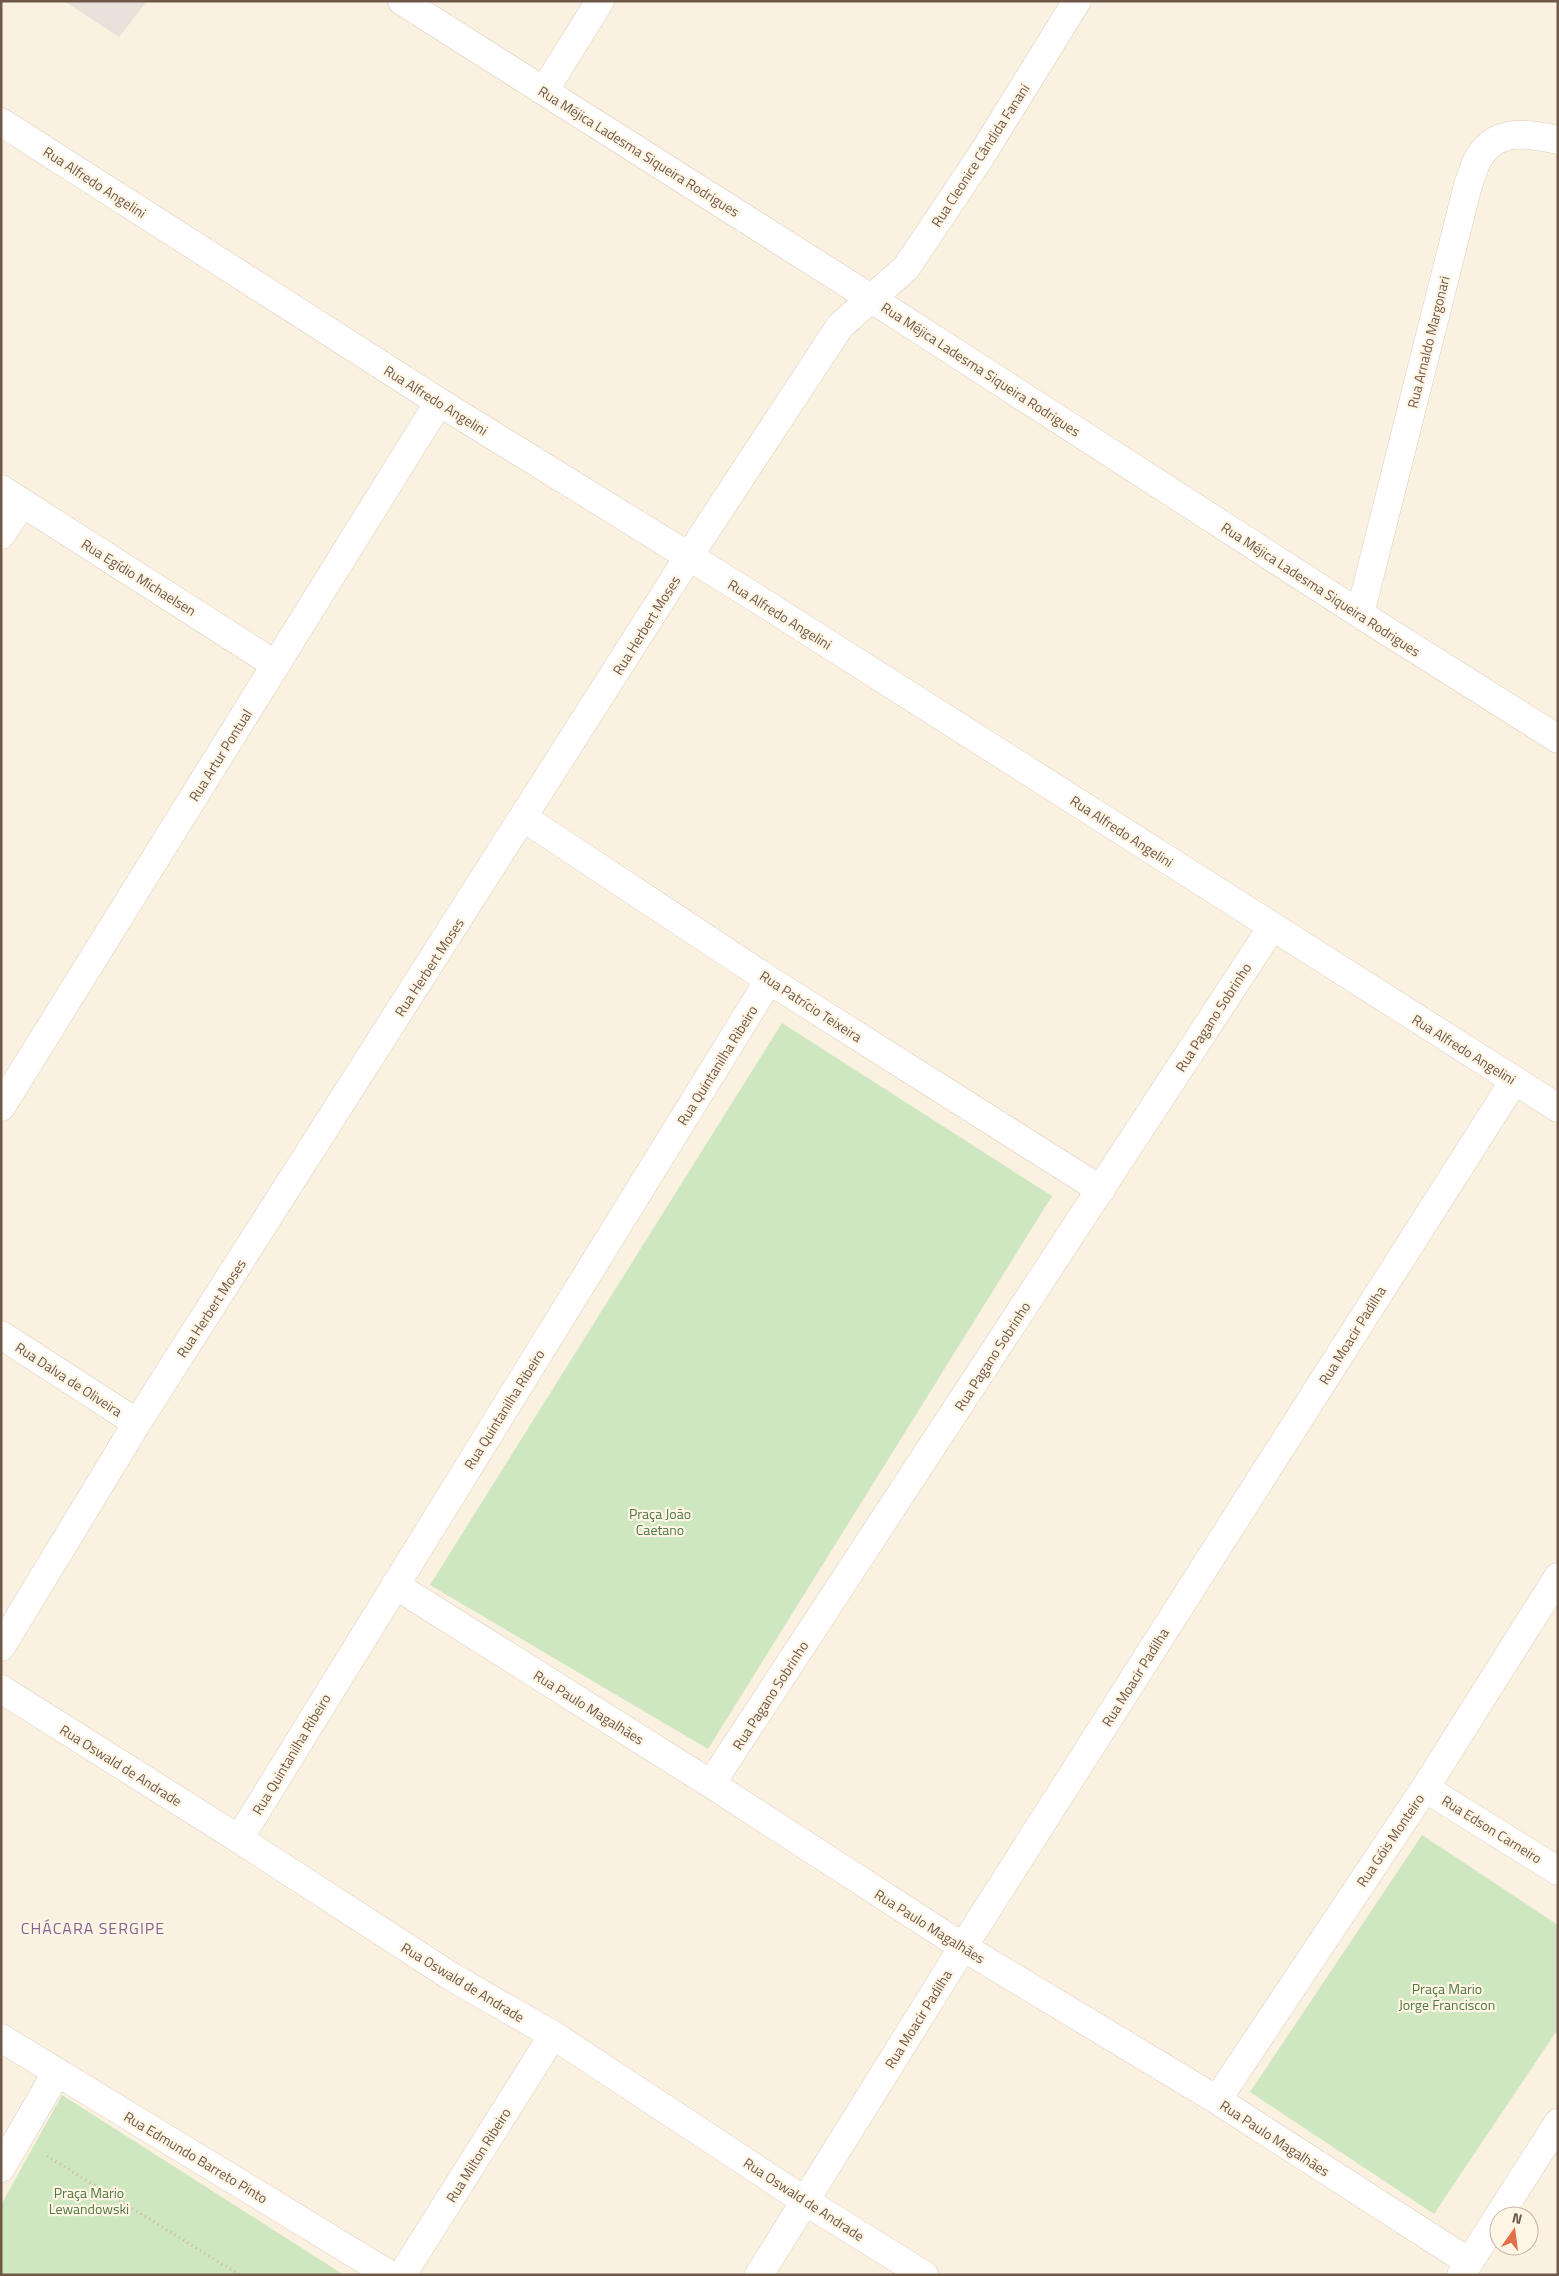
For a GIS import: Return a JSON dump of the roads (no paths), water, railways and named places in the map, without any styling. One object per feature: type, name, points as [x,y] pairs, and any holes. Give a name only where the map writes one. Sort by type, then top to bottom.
[{"type":"street","name":"Rua Méjica Ladesma Siqueira Rodrigues","points":[[402,1],[872,299],[1360,614],[1558,739]]},
{"type":"street","points":[[544,91],[600,1]]},
{"type":"street","name":"Rua Cleonice Cândida Fanani","points":[[872,299],[906,268],[981,156],[1077,1]]},
{"type":"street","name":"Rua Alfredo Angelini","points":[[1,122],[439,402],[689,556],[1514,1081],[1557,1106]]},
{"type":"street","name":"Rua Arnaldo Margonari","points":[[1360,614],[1468,185],[1480,155],[1500,137],[1526,134],[1558,140]]},
{"type":"street","name":"Rua Herbert Moses","points":[[1,1647],[137,1423],[524,818],[689,556],[840,326],[872,299]]},
{"type":"street","name":"Rua Artur Pontual","points":[[1,1107],[439,402]]},
{"type":"street","points":[[1,535],[11,496]]},
{"type":"street","name":"Rua Egídio Michaelsen","points":[[11,496],[276,665]]},
{"type":"street","name":"Rua Patrício Teixeira","points":[[524,818],[769,980],[1101,1190]]},
{"type":"street","name":"Rua Pagano Sobrinho","points":[[711,1784],[1272,927]]},
{"type":"street","name":"Rua Quintanilha Ribeiro","points":[[239,1839],[769,980]]},
{"type":"street","name":"Rua Moacir Padilha","points":[[759,2275],[963,1948],[1514,1081]]},
{"type":"street","name":"Rua Dalva de Oliveira","points":[[1,1335],[137,1423]]},
{"type":"street","name":"Rua Góis Monteiro","points":[[1217,2100],[1425,1788],[1558,1577]]},
{"type":"street","name":"Rua Paulo Magalhães","points":[[395,1584],[711,1784],[963,1948],[1217,2100],[1465,2268]]},
{"type":"street","name":"Rua Oswald de Andrade","points":[[1,1689],[239,1839],[452,1977],[553,2035],[806,2201],[924,2275]]},
{"type":"street","name":"Rua Edson Carneiro","points":[[1425,1788],[1558,1872]]},
{"type":"street","name":"Rua Milton Ribeiro","points":[[402,2275],[553,2035]]},
{"type":"street","name":"Rua Edmundo Barreto Pinto","points":[[1,2038],[390,2275]]},
{"type":"street","points":[[1,2168],[57,2072]]},
{"type":"street","points":[[1465,2268],[1558,2123]]},
{"type":"district","name":"CHÁCARA SERGIPE","points":[[93,1928]]},
{"type":"park label","name":"Praça João Caetano","points":[[660,1522]]},
{"type":"park label","name":"Praça Mario Jorge Franciscon","points":[[1447,1996]]},
{"type":"park label","name":"Praça Mario Lewandowski","points":[[89,2200]]}]
